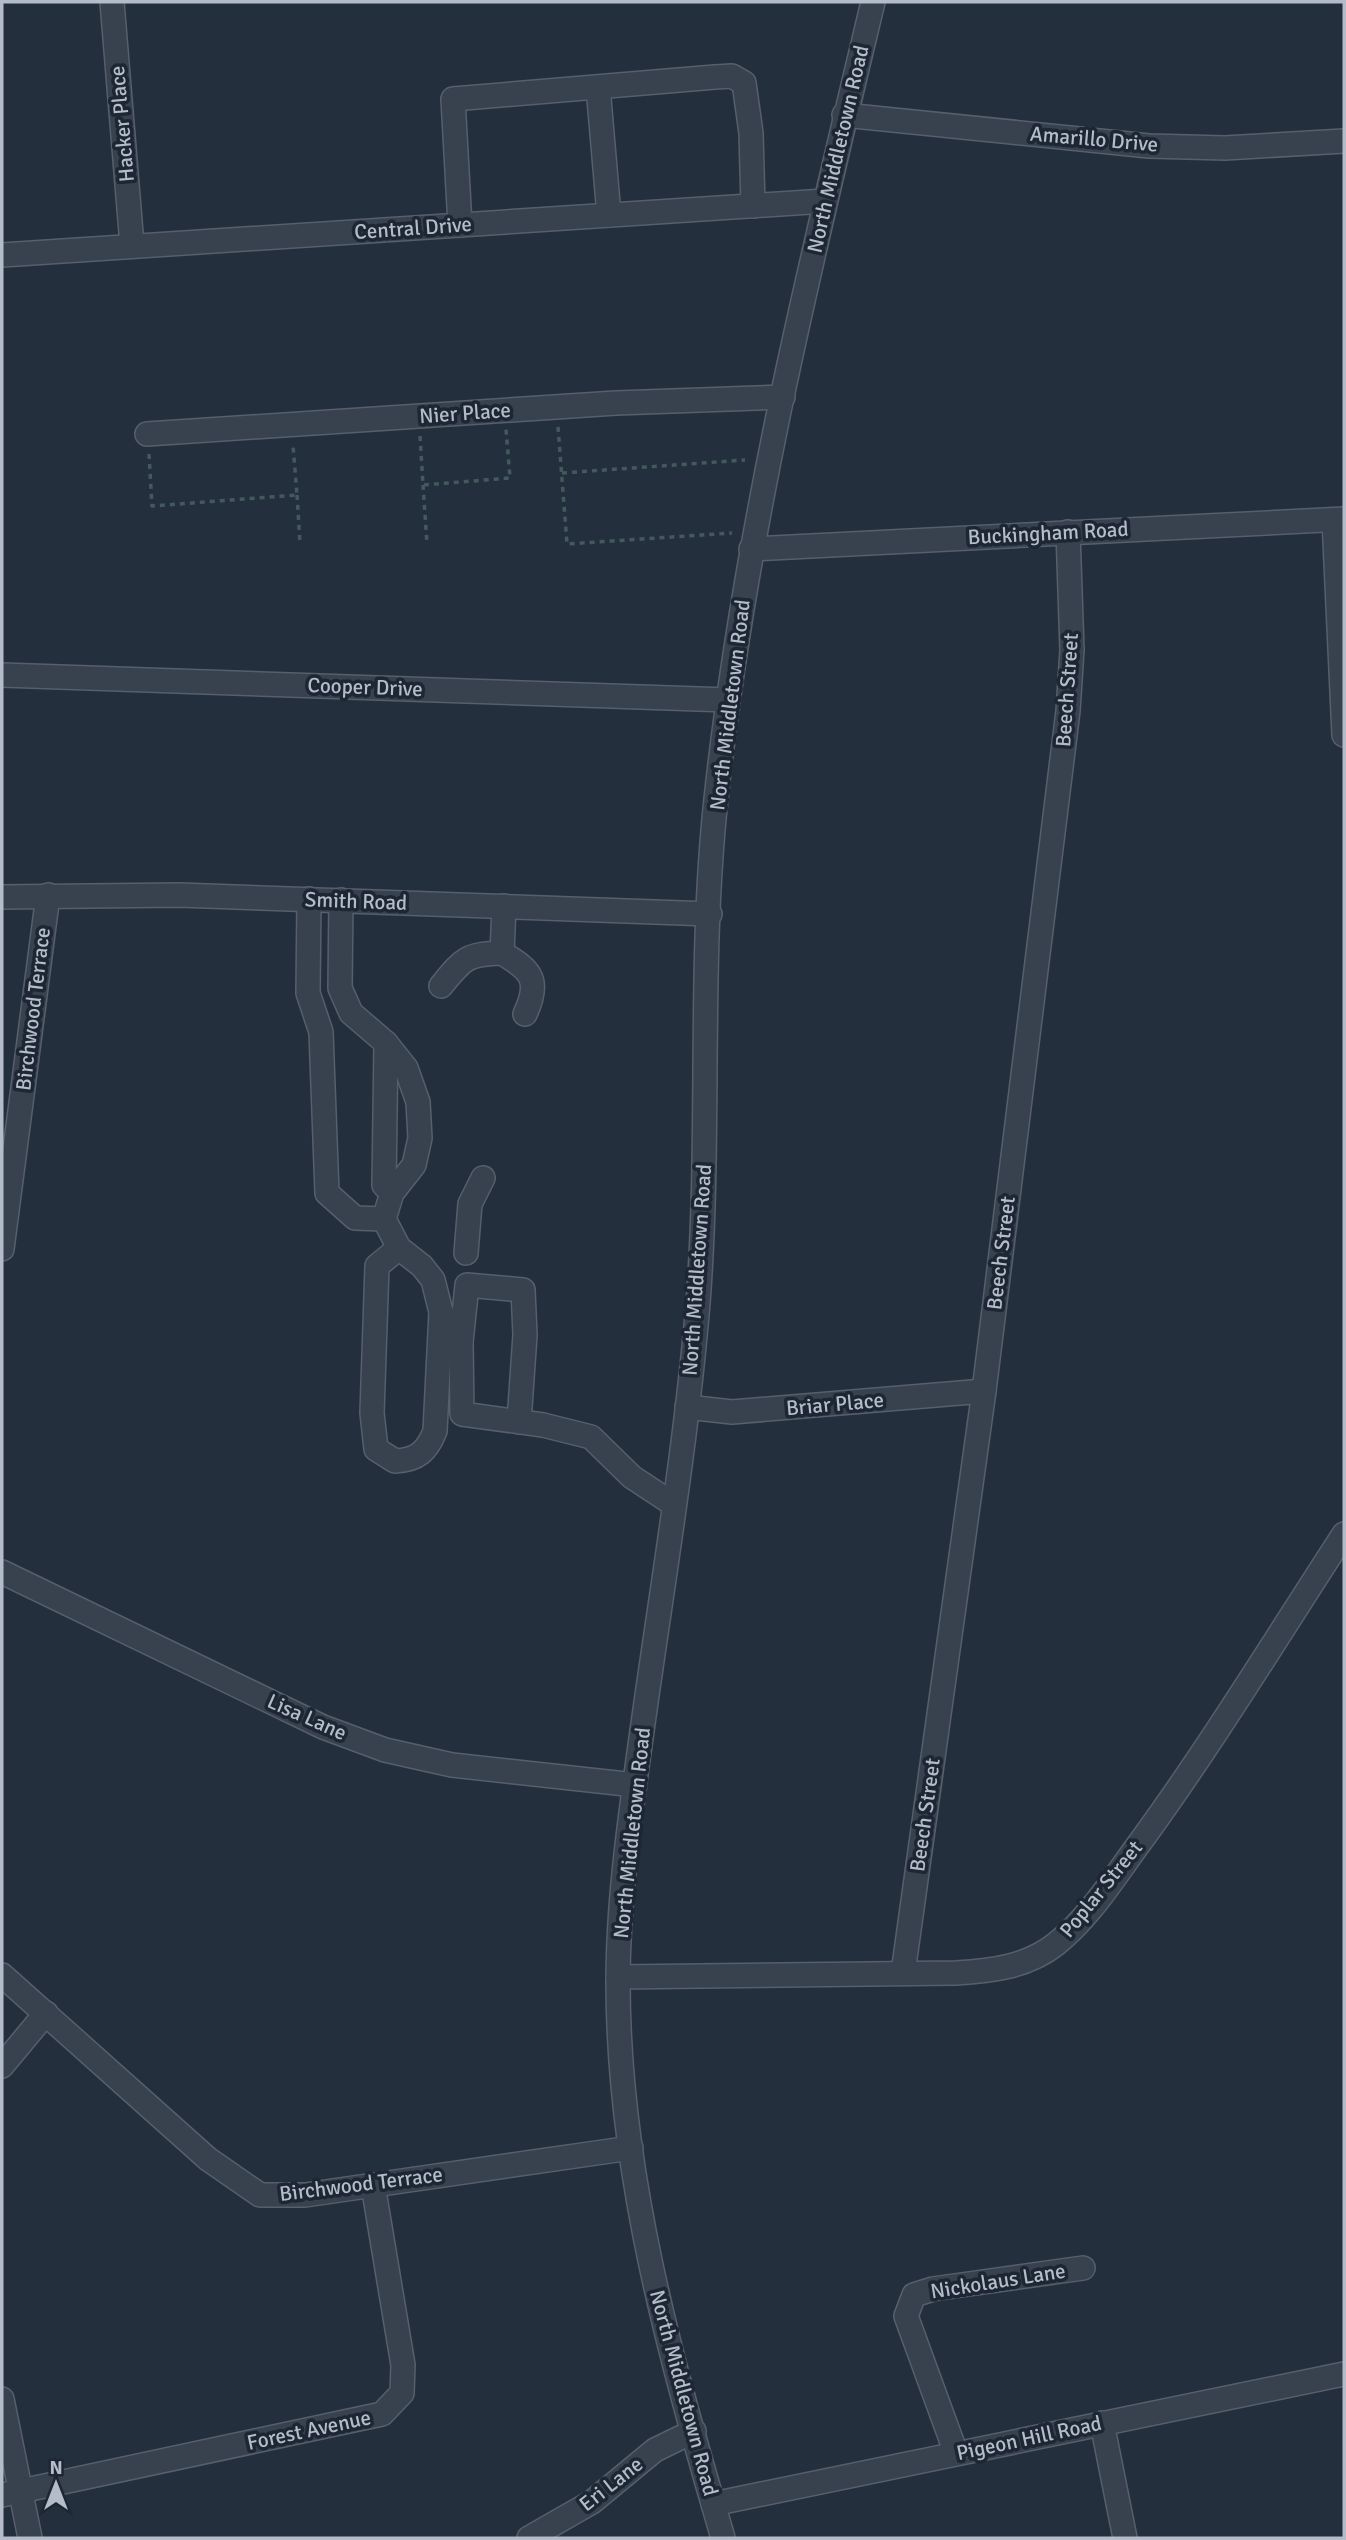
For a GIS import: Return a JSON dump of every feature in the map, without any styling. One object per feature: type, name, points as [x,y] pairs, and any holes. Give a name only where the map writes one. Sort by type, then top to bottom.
[{"type":"street","name":"Hacker Place","points":[[112,2],[132,246]]},
{"type":"street","name":"North Middletown Road","points":[[723,2538],[656,2293],[641,2224],[620,2066],[618,1977],[635,1785],[687,1407],[704,1219],[710,914],[715,808],[728,700],[751,549],[844,115],[873,2]]},
{"type":"street","points":[[460,225],[453,99],[732,76],[744,83],[751,133],[753,206]]},
{"type":"street","points":[[598,87],[608,215]]},
{"type":"street","name":"Amarillo Drive","points":[[844,115],[1149,146],[1226,148],[1344,141]]},
{"type":"street","name":"Central Drive","points":[[2,255],[825,201]]},
{"type":"street","name":"Nier Place","points":[[147,434],[557,407],[783,397]]},
{"type":"street","points":[[1339,519],[1344,734]]},
{"type":"street","name":"Buckingham Road","points":[[751,549],[1339,519]]},
{"type":"street","name":"Beech Street","points":[[903,1973],[984,1391],[1069,711],[1072,650],[1069,532]]},
{"type":"street","name":"Cooper Drive","points":[[2,675],[728,700]]},
{"type":"street","name":"Smith Road","points":[[2,897],[48,895],[309,899],[710,914]]},
{"type":"street","name":"Birchwood Terrace","points":[[2,1249],[48,895]]},
{"type":"street","points":[[309,899],[308,993],[321,1031],[327,1193],[355,1217],[384,1219]]},
{"type":"street","points":[[341,900],[340,988],[351,1013],[386,1043],[406,1068],[418,1102],[420,1138],[414,1165],[392,1193],[384,1219],[399,1248],[422,1266],[433,1280],[441,1312],[435,1431],[428,1447],[419,1456],[395,1461],[376,1449],[372,1413],[377,1266],[399,1248]]},
{"type":"street","points":[[502,953],[504,906]]},
{"type":"street","points":[[441,986],[464,958],[477,953],[502,953],[524,966],[534,982],[532,998],[525,1014]]},
{"type":"street","points":[[321,1031],[351,1013]]},
{"type":"street","points":[[386,1043],[384,1185],[392,1193]]},
{"type":"street","points":[[483,1178],[470,1204],[469,1257],[461,1342],[462,1414],[519,1422],[591,1437],[632,1478],[673,1504]]},
{"type":"street","points":[[467,1285],[523,1290],[525,1335],[519,1422]]},
{"type":"street","points":[[441,1312],[461,1342]]},
{"type":"street","name":"Briar Place","points":[[687,1407],[732,1412],[984,1391]]},
{"type":"street","name":"Poplar Street","points":[[618,1977],[991,1971],[1026,1962],[1055,1945],[1074,1926],[1168,1804],[1344,1534]]},
{"type":"street","name":"Lisa Lane","points":[[2,1572],[323,1727],[384,1750],[452,1765],[635,1785]]},
{"type":"street","name":"Birchwood Terrace","points":[[2,1975],[208,2159],[260,2195],[305,2195],[631,2148]]},
{"type":"street","points":[[2,2066],[46,2013]]},
{"type":"street","name":"Forest Avenue","points":[[11,2493],[382,2414],[402,2393],[402,2365],[373,2185]]},
{"type":"street","name":"Nickolaus Lane","points":[[956,2453],[906,2316],[914,2295],[933,2289],[1083,2268]]},
{"type":"street","name":"Pigeon Hill Road","points":[[713,2504],[1344,2374]]},
{"type":"street","points":[[2,2399],[11,2493],[30,2538]]},
{"type":"street","points":[[1102,2423],[1125,2538]]},
{"type":"street","name":"Eri Lane","points":[[529,2538],[592,2502],[655,2450],[694,2431]]},
{"type":"path","points":[[557,407],[567,544],[732,533]]},
{"type":"path","points":[[418,416],[427,544]]},
{"type":"path","points":[[424,485],[510,478],[506,424]]},
{"type":"path","points":[[291,425],[300,543]]},
{"type":"path","points":[[147,434],[152,506],[297,495]]},
{"type":"path","points":[[562,474],[745,460]]}]
